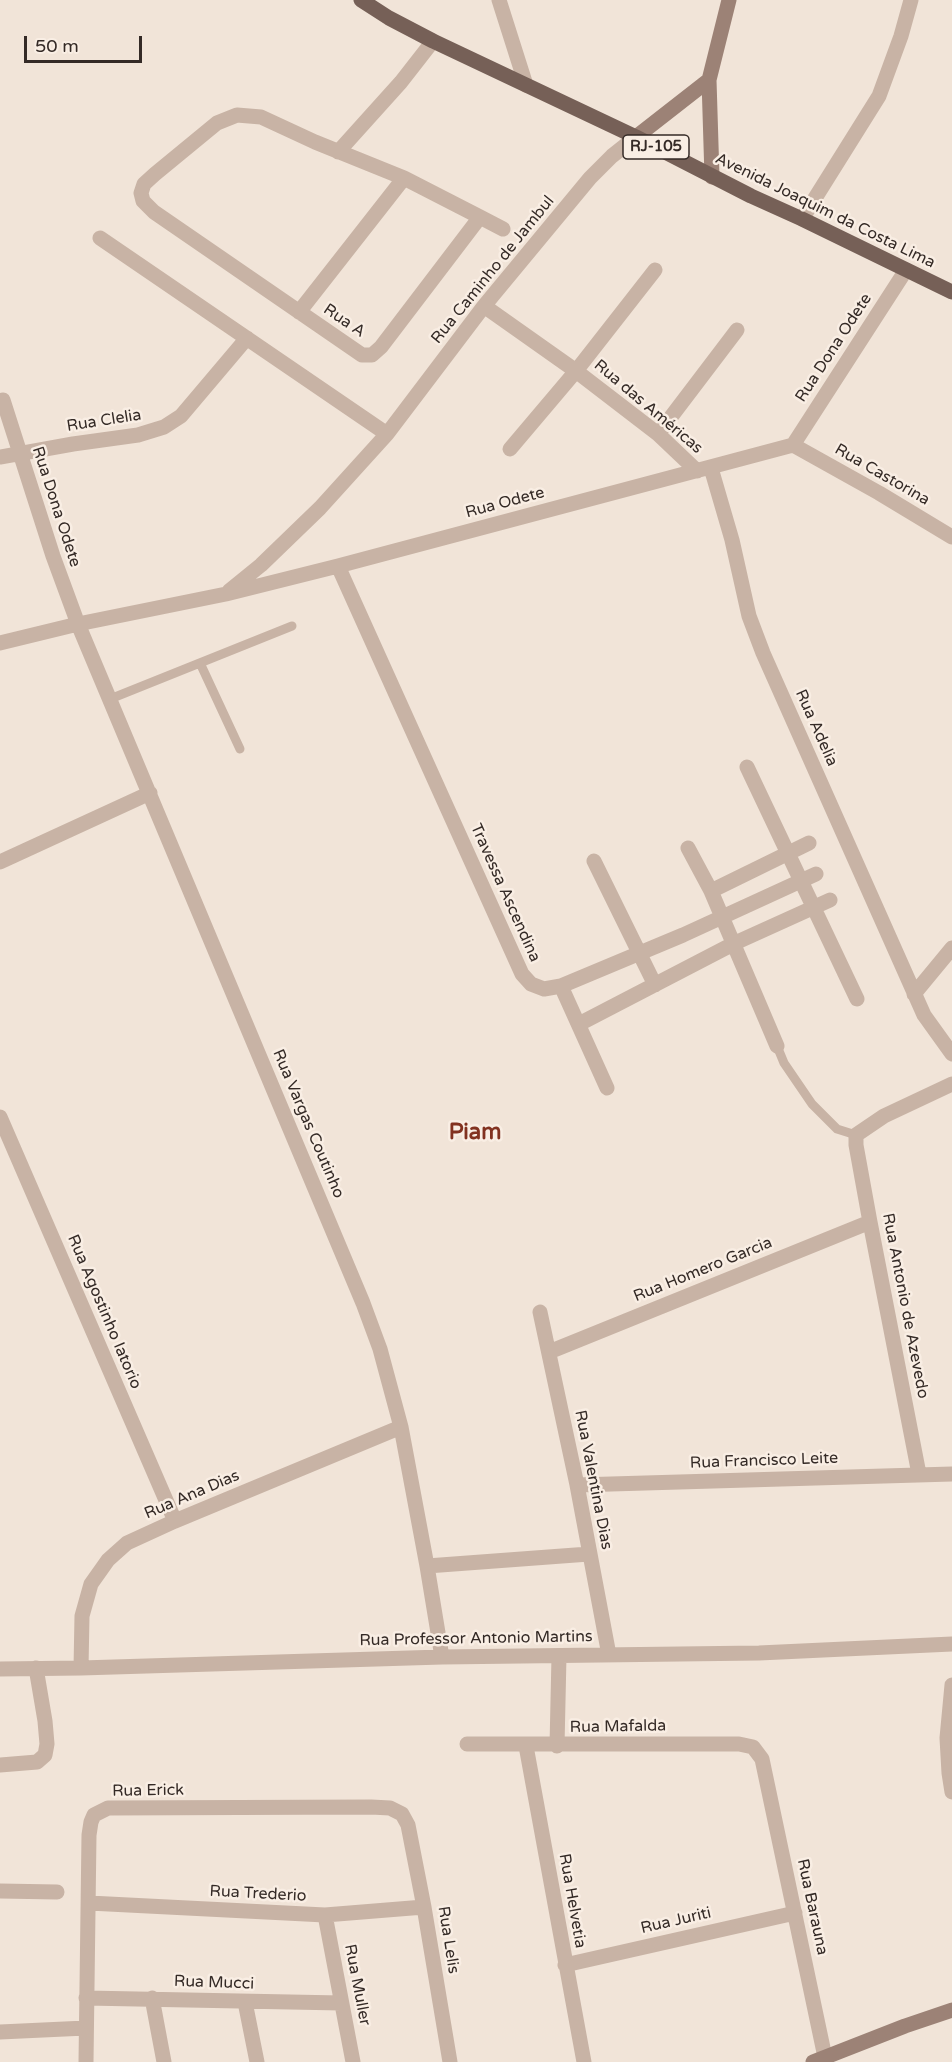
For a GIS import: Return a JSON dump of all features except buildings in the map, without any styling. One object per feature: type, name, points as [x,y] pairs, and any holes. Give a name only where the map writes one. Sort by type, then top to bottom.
[{"type":"main road","name":"Avenida Joaquim da Costa Lima","points":[[361,0],[433,41],[636,137],[712,177],[906,270],[951,288]]},
{"type":"main road","points":[[712,177],[709,80],[729,0]]},
{"type":"main road","points":[[636,137],[709,80]]},
{"type":"main road","points":[[821,2060],[952,2010]]},
{"type":"street","points":[[499,0],[526,85]]},
{"type":"street","points":[[802,219],[879,96],[901,36],[911,0]]},
{"type":"street","points":[[433,41],[401,82],[338,152],[404,178],[503,230]]},
{"type":"street","name":"Rua A","points":[[338,152],[261,117],[237,115],[217,123],[144,184],[141,193],[143,201],[154,212],[362,355],[372,355],[381,347],[480,217]]},
{"type":"street","name":"Rua Caminho de Jambul","points":[[387,434],[484,306],[590,178],[636,137]]},
{"type":"street","points":[[299,312],[404,178]]},
{"type":"street","points":[[100,238],[387,434]]},
{"type":"street","name":"Rua das Américas","points":[[510,449],[576,371],[655,270]]},
{"type":"street","name":"Rua Dona Odete","points":[[793,445],[906,270]]},
{"type":"street","points":[[484,306],[576,371]]},
{"type":"street","points":[[658,434],[736,330]]},
{"type":"street","name":"Rua Clelia","points":[[0,457],[138,435],[164,428],[181,416],[247,338]]},
{"type":"street","name":"Rua das Américas","points":[[576,371],[704,470]]},
{"type":"street","name":"Rua Dona Odete","points":[[3,400],[52,556],[78,624]]},
{"type":"street","name":"Rua Odete","points":[[226,594],[261,565],[320,508],[387,434]]},
{"type":"street","name":"Rua Odete","points":[[0,643],[78,624],[226,594],[793,445]]},
{"type":"street","name":"Rua Castorina","points":[[793,445],[952,537]]},
{"type":"street","name":"Rua Adelia","points":[[704,470],[732,540],[749,616],[763,653],[914,994],[924,1015],[952,1054]]},
{"type":"street","name":"Travessa Ascendina","points":[[338,566],[522,974],[531,984],[544,989],[561,986],[816,874]]},
{"type":"street","name":"Rua Vargas Coutinho","points":[[78,624],[363,1303],[380,1349],[400,1427],[442,1656]]},
{"type":"street","points":[[747,767],[857,999]]},
{"type":"street","points":[[0,862],[150,793]]},
{"type":"street","points":[[711,891],[809,843]]},
{"type":"street","points":[[688,848],[735,943],[777,1046]]},
{"type":"street","points":[[594,861],[655,985]]},
{"type":"street","points":[[579,1024],[735,943],[830,900]]},
{"type":"street","points":[[914,994],[952,948]]},
{"type":"street","points":[[561,986],[607,1088]]},
{"type":"street","points":[[856,1140],[884,1116],[952,1084]]},
{"type":"street","name":"Rua Agostinho Iatorio","points":[[0,1117],[176,1521]]},
{"type":"street","name":"Rua Antonio de Azevedo","points":[[856,1140],[919,1474]]},
{"type":"street","name":"Rua Homero Garcia","points":[[549,1352],[870,1222]]},
{"type":"street","name":"Rua Valentina Dias","points":[[540,1312],[577,1485],[609,1655]]},
{"type":"street","name":"Rua Ana Dias","points":[[81,1668],[82,1616],[91,1584],[108,1560],[127,1543],[400,1427]]},
{"type":"street","name":"Rua Francisco Leite","points":[[577,1485],[952,1474]]},
{"type":"street","points":[[427,1566],[589,1554]]},
{"type":"street","name":"Rua Professor Antonio Martins","points":[[0,1669],[442,1656],[759,1653],[952,1644]]},
{"type":"street","points":[[557,1746],[559,1656]]},
{"type":"street","points":[[5,1765],[37,1762],[45,1755],[47,1744],[45,1721],[36,1668]]},
{"type":"street","points":[[952,1692],[947,1738],[952,1792]]},
{"type":"street","name":"Rua Mafalda","points":[[467,1744],[557,1746],[740,1744],[753,1747],[762,1759]]},
{"type":"street","name":"Rua Helvetia","points":[[526,1746],[584,2062]]},
{"type":"street","name":"Rua Barauna","points":[[762,1759],[795,1913],[821,2060]]},
{"type":"street","name":"Rua Erick","points":[[86,2062],[89,1835],[94,1815],[108,1808],[371,1807],[390,1808],[402,1814],[408,1825]]},
{"type":"street","name":"Rua Lelis","points":[[408,1825],[450,2062]]},
{"type":"street","points":[[0,1891],[57,1892]]},
{"type":"street","name":"Rua Trederio","points":[[89,1903],[325,1915],[424,1907]]},
{"type":"street","name":"Rua Juriti","points":[[565,1965],[795,1913]]},
{"type":"street","name":"Rua Muller","points":[[325,1915],[353,2062]]},
{"type":"street","name":"Rua Mucci","points":[[86,1998],[341,2003]]},
{"type":"street","points":[[152,1998],[164,2062]]},
{"type":"street","points":[[245,2002],[257,2062]]},
{"type":"street","points":[[0,2032],[86,2028]]},
{"type":"lane","points":[[110,699],[292,626]]},
{"type":"lane","points":[[200,663],[240,748]]},
{"type":"lane","points":[[777,1046],[784,1063],[812,1104],[837,1128],[856,1140]]},
{"type":"district","name":"Piam","points":[[475,1133]]}]
